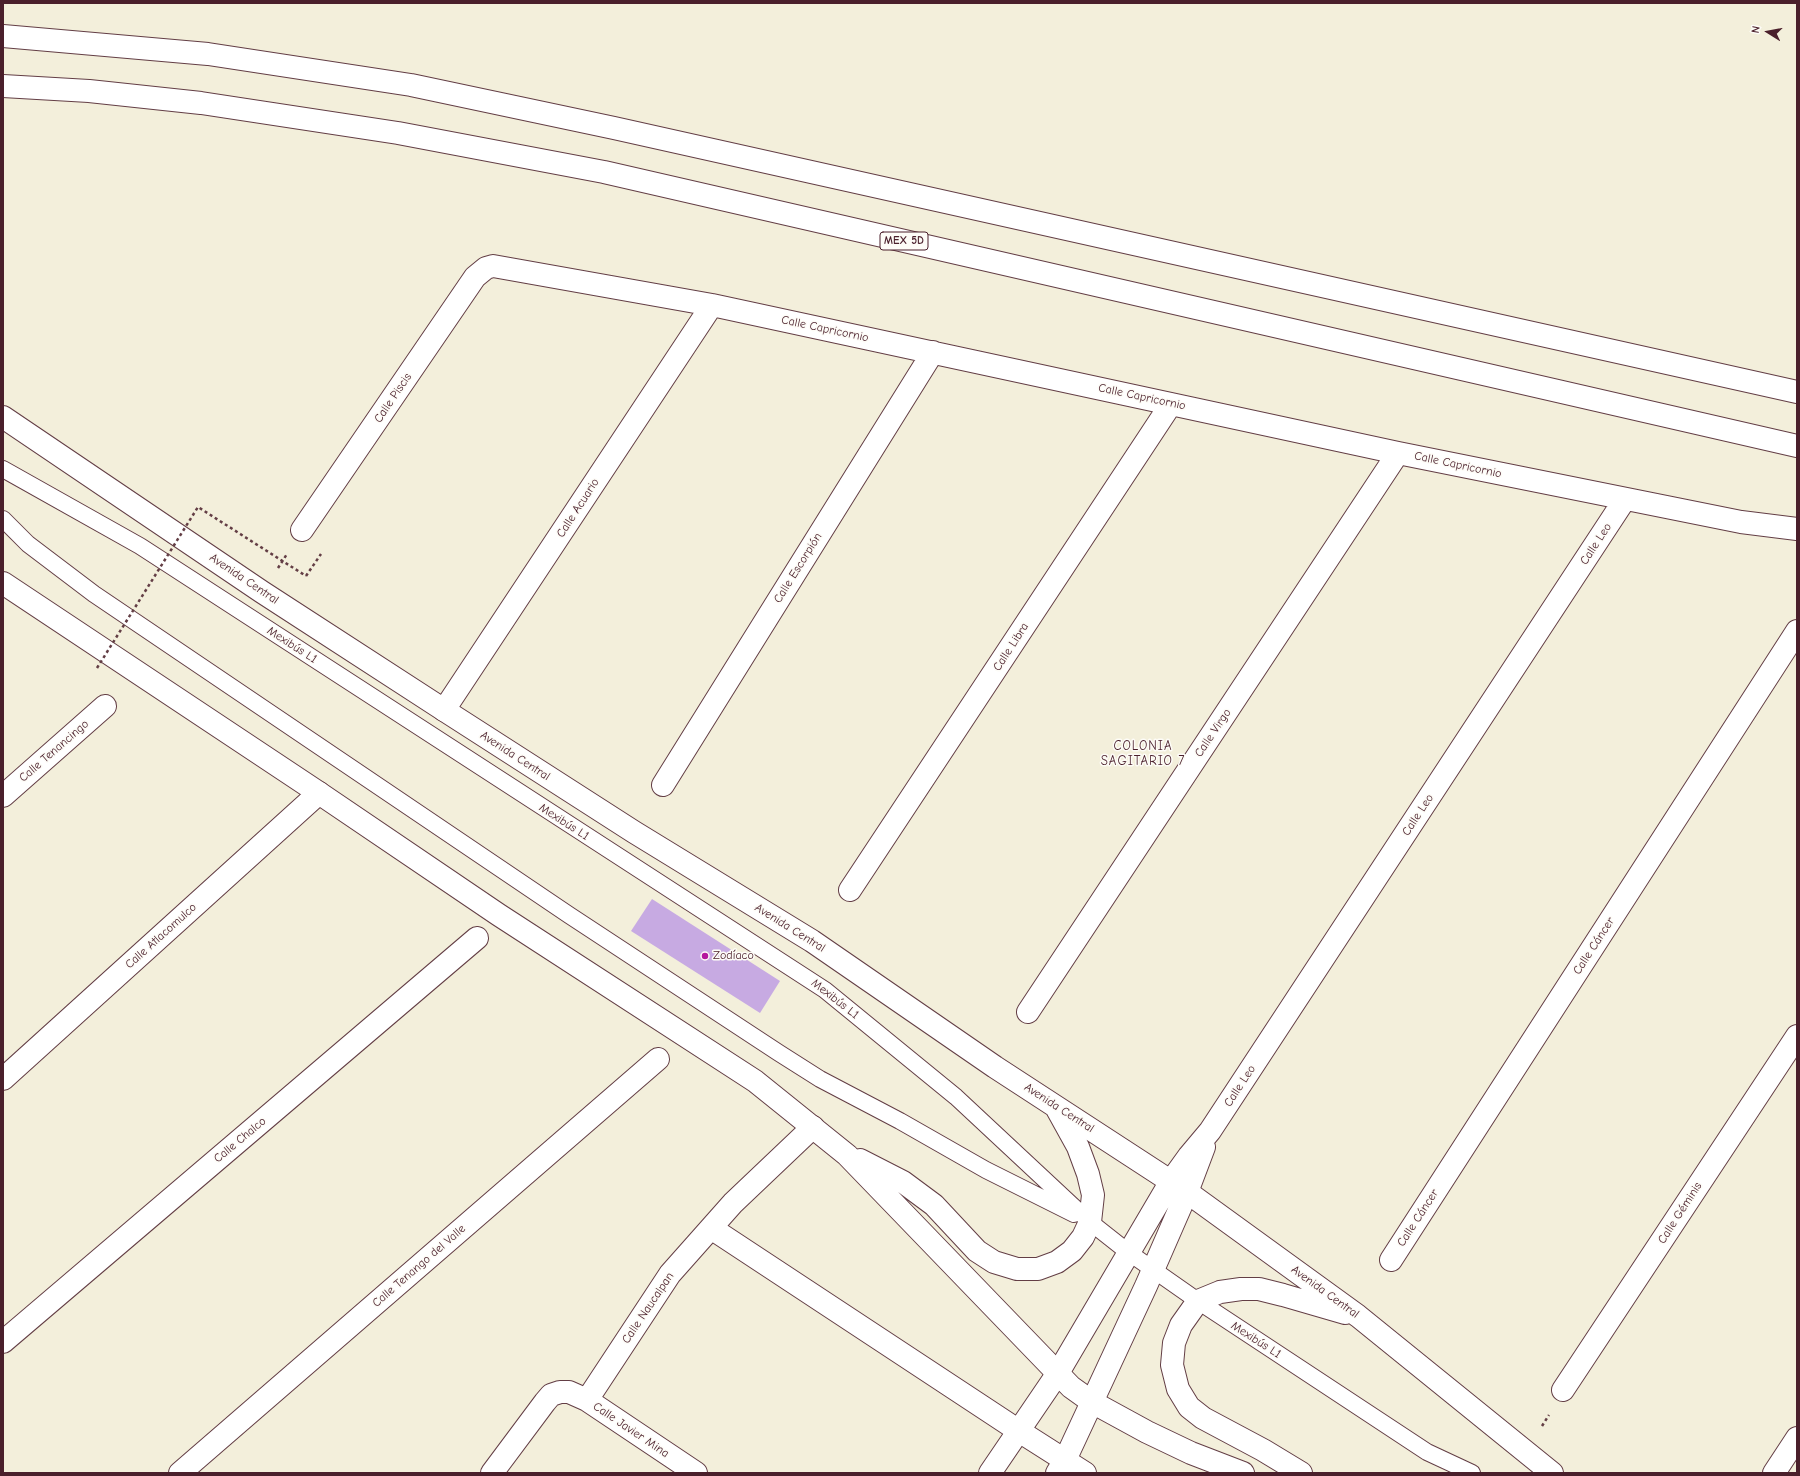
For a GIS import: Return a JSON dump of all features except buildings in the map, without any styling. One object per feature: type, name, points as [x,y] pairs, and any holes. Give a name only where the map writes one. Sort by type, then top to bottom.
[{"type":"main road","points":[[3,36],[208,54],[411,85],[614,128],[1797,392]]},
{"type":"main road","name":"MEX 5D","points":[[3,86],[89,91],[201,104],[398,134],[604,172],[1797,446]]},
{"type":"main road","name":"Calle Capricornio","points":[[486,268],[501,266],[712,305],[1398,453],[1741,522],[1797,530]]},
{"type":"main road","name":"Calle Piscis","points":[[302,530],[475,277],[486,268]]},
{"type":"main road","name":"Calle Acuario","points":[[444,710],[712,305]]},
{"type":"main road","name":"Calle Escorpión","points":[[663,785],[933,352]]},
{"type":"main road","name":"Calle Libra","points":[[850,890],[1171,404]]},
{"type":"main road","name":"Avenida Central","points":[[3,417],[262,592],[444,710],[634,832],[812,940],[995,1067],[1179,1186],[1358,1316],[1552,1473]]},
{"type":"main road","name":"Calle Virgo","points":[[1028,1012],[1398,453]]},
{"type":"main road","name":"Calle Leo","points":[[1179,1186],[1210,1131],[1625,499]]},
{"type":"main road","points":[[3,583],[319,792],[499,915],[755,1081],[847,1155],[1071,1387],[1092,1402],[1153,1435],[1191,1453],[1243,1473]]},
{"type":"main road","name":"Calle Cáncer","points":[[1391,1260],[1797,631]]},
{"type":"main road","name":"Calle Tenancingo","points":[[3,796],[106,706]]},
{"type":"main road","name":"Calle Atlacomulco","points":[[3,1079],[319,792]]},
{"type":"main road","name":"Calle Chalco","points":[[3,1342],[477,938]]},
{"type":"main road","name":"Calle Géminis","points":[[1564,1390],[1797,1036]]},
{"type":"main road","name":"Calle Tenango del Valle","points":[[180,1473],[658,1059]]},
{"type":"main road","points":[[847,1155],[874,1166],[903,1182],[934,1205],[978,1251],[994,1262],[1017,1269],[1038,1269],[1057,1262],[1072,1251],[1083,1237],[1090,1222],[1093,1195],[1088,1174],[1075,1141],[1054,1104]]},
{"type":"main road","name":"Calle Naucalpan","points":[[587,1400],[670,1274],[733,1203],[813,1127]]},
{"type":"main road","points":[[990,1473],[1058,1374],[1128,1252],[1179,1186]]},
{"type":"main road","points":[[1061,1467],[1154,1270],[1179,1186]]},
{"type":"main road","points":[[711,1228],[1018,1431],[1061,1467],[1085,1473]]},
{"type":"main road","points":[[1301,1473],[1263,1450],[1203,1418],[1190,1407],[1178,1389],[1172,1365],[1174,1343],[1182,1325],[1198,1301],[1220,1292],[1241,1289],[1259,1289],[1283,1294],[1358,1316]]},
{"type":"main road","points":[[492,1473],[551,1395],[560,1392],[570,1392],[587,1400]]},
{"type":"main road","name":"Calle Javier Mina","points":[[587,1400],[696,1473]]},
{"type":"main road","points":[[1774,1473],[1797,1438]]},
{"type":"lane","name":"Mexibús L1","points":[[3,469],[140,546],[825,990],[956,1097],[1090,1222],[1128,1252],[1198,1301],[1427,1452],[1472,1473]]},
{"type":"lane","name":"Mexibús L1","points":[[3,518],[28,544],[94,594],[569,915],[779,1054],[820,1079],[900,1121],[986,1170],[1090,1222]]},
{"type":"lane","name":"Mexibús L1","points":[[1427,1452],[1444,1473]]},
{"type":"path","points":[[97,668],[198,507],[306,576]]},
{"type":"path","points":[[262,592],[302,530]]},
{"type":"path","points":[[1526,1452],[1564,1390]]},
{"type":"place","name":"Zodíaco","points":[[705,956]]},
{"type":"district","name":"COLONIA SAGITARIO 7","points":[[1143,754]]}]
